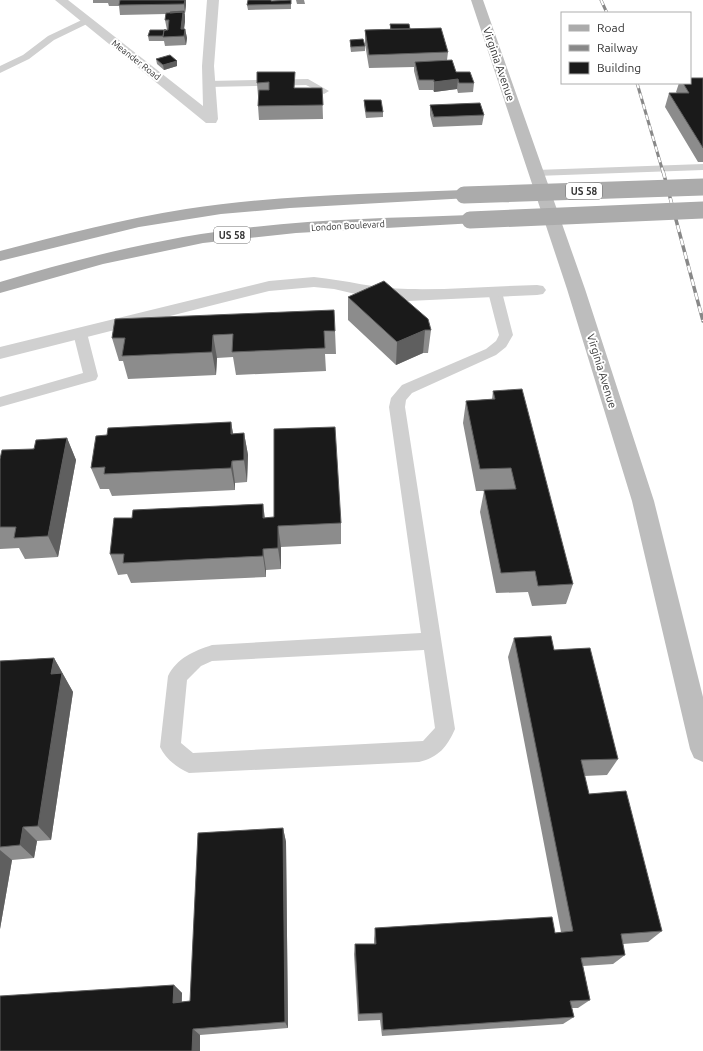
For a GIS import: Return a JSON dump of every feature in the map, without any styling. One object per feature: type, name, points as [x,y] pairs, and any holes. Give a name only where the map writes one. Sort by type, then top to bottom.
[{"type":"main road","name":"US 58","points":[[0,256],[118,227],[186,214],[282,204],[464,195],[703,187]]},
{"type":"main road","name":"London Boulevard","points":[[0,288],[90,262],[210,239],[270,230],[703,210]]},
{"type":"street","name":"Meander Road","points":[[61,0],[211,120],[208,84]]},
{"type":"street","points":[[208,84],[213,0]]},
{"type":"street","name":"Virginia Avenue","points":[[477,0],[576,289],[643,502],[703,749]]},
{"type":"street","points":[[0,353],[269,286],[289,283],[334,284],[377,293],[408,295],[537,290]]},
{"type":"lane","points":[[0,70],[26,57],[51,38],[86,21]]},
{"type":"lane","points":[[208,84],[308,82],[324,91]]},
{"type":"lane","points":[[536,173],[703,167]]},
{"type":"lane","points":[[432,641],[212,653],[194,660],[178,676],[170,747],[188,763],[419,752],[430,750],[439,742],[445,729],[432,641],[397,407],[399,398],[407,389],[491,352],[501,344],[506,335],[495,292]]},
{"type":"lane","points":[[0,402],[91,376],[80,333]]},
{"type":"building","points":[[120,0],[185,0],[184,4],[119,5]]},
{"type":"building","points":[[248,0],[291,0],[291,4],[247,5]]},
{"type":"building","points":[[184,11],[184,15],[183,12],[170,13],[170,12]]},
{"type":"building","points":[[183,12],[181,29],[185,29],[184,36],[163,37],[164,30],[168,30],[169,20],[165,20],[166,13]]},
{"type":"building","points":[[390,24],[409,24],[410,29],[391,29]]},
{"type":"building","points":[[441,28],[448,52],[369,55],[365,30]]},
{"type":"building","points":[[150,30],[164,30],[163,36],[148,36]]},
{"type":"building","points":[[363,39],[365,46],[351,47],[350,40]]},
{"type":"building","points":[[170,55],[177,61],[163,65],[156,59]]},
{"type":"building","points":[[452,60],[456,72],[470,72],[474,83],[459,83],[458,79],[434,82],[434,80],[419,80],[415,62]]},
{"type":"building","points":[[257,72],[295,72],[294,88],[322,88],[323,105],[258,106],[259,90],[269,90],[269,82],[257,83]]},
{"type":"building","points":[[691,78],[703,78],[703,148],[669,93],[689,93],[684,84],[691,84]]},
{"type":"building","points":[[364,100],[381,100],[383,112],[366,112]]},
{"type":"building","points":[[480,103],[484,115],[434,117],[430,105]]},
{"type":"building","points":[[384,281],[428,319],[431,330],[425,330],[397,342],[348,297]]},
{"type":"building","points":[[334,310],[335,331],[324,331],[325,348],[232,352],[233,334],[213,335],[212,352],[122,356],[125,338],[112,338],[115,319]]},
{"type":"building","points":[[522,389],[573,584],[538,586],[535,571],[501,573],[484,490],[516,489],[511,468],[480,469],[466,401],[495,399],[493,391]]},
{"type":"building","points":[[231,422],[231,434],[244,433],[244,460],[232,461],[231,468],[104,474],[105,467],[91,468],[96,436],[107,435],[108,428]]},
{"type":"building","points":[[335,427],[341,523],[278,526],[278,548],[263,549],[263,556],[123,563],[124,554],[110,554],[114,518],[132,518],[133,510],[263,504],[263,518],[274,517],[274,429]]},
{"type":"building","points":[[67,438],[48,536],[14,538],[16,527],[0,527],[0,459],[2,450],[34,449],[36,440]]},
{"type":"building","points":[[551,636],[554,650],[590,648],[618,759],[581,760],[589,794],[626,791],[662,931],[621,934],[625,955],[581,958],[590,1000],[570,1001],[574,1017],[383,1030],[382,1013],[359,1014],[355,944],[376,944],[375,928],[552,917],[555,933],[573,931],[514,638]]},
{"type":"building","points":[[54,658],[51,674],[62,673],[38,826],[23,827],[20,845],[0,847],[0,661]]},
{"type":"building","points":[[283,828],[285,1022],[193,1029],[192,1051],[0,1051],[0,996],[174,985],[173,1003],[190,1001],[198,833]]},
{"type":"railway","points":[[601,0],[607,12]]},
{"type":"railway","points":[[637,84],[663,172]]},
{"type":"railway","points":[[663,171],[703,321]]}]
